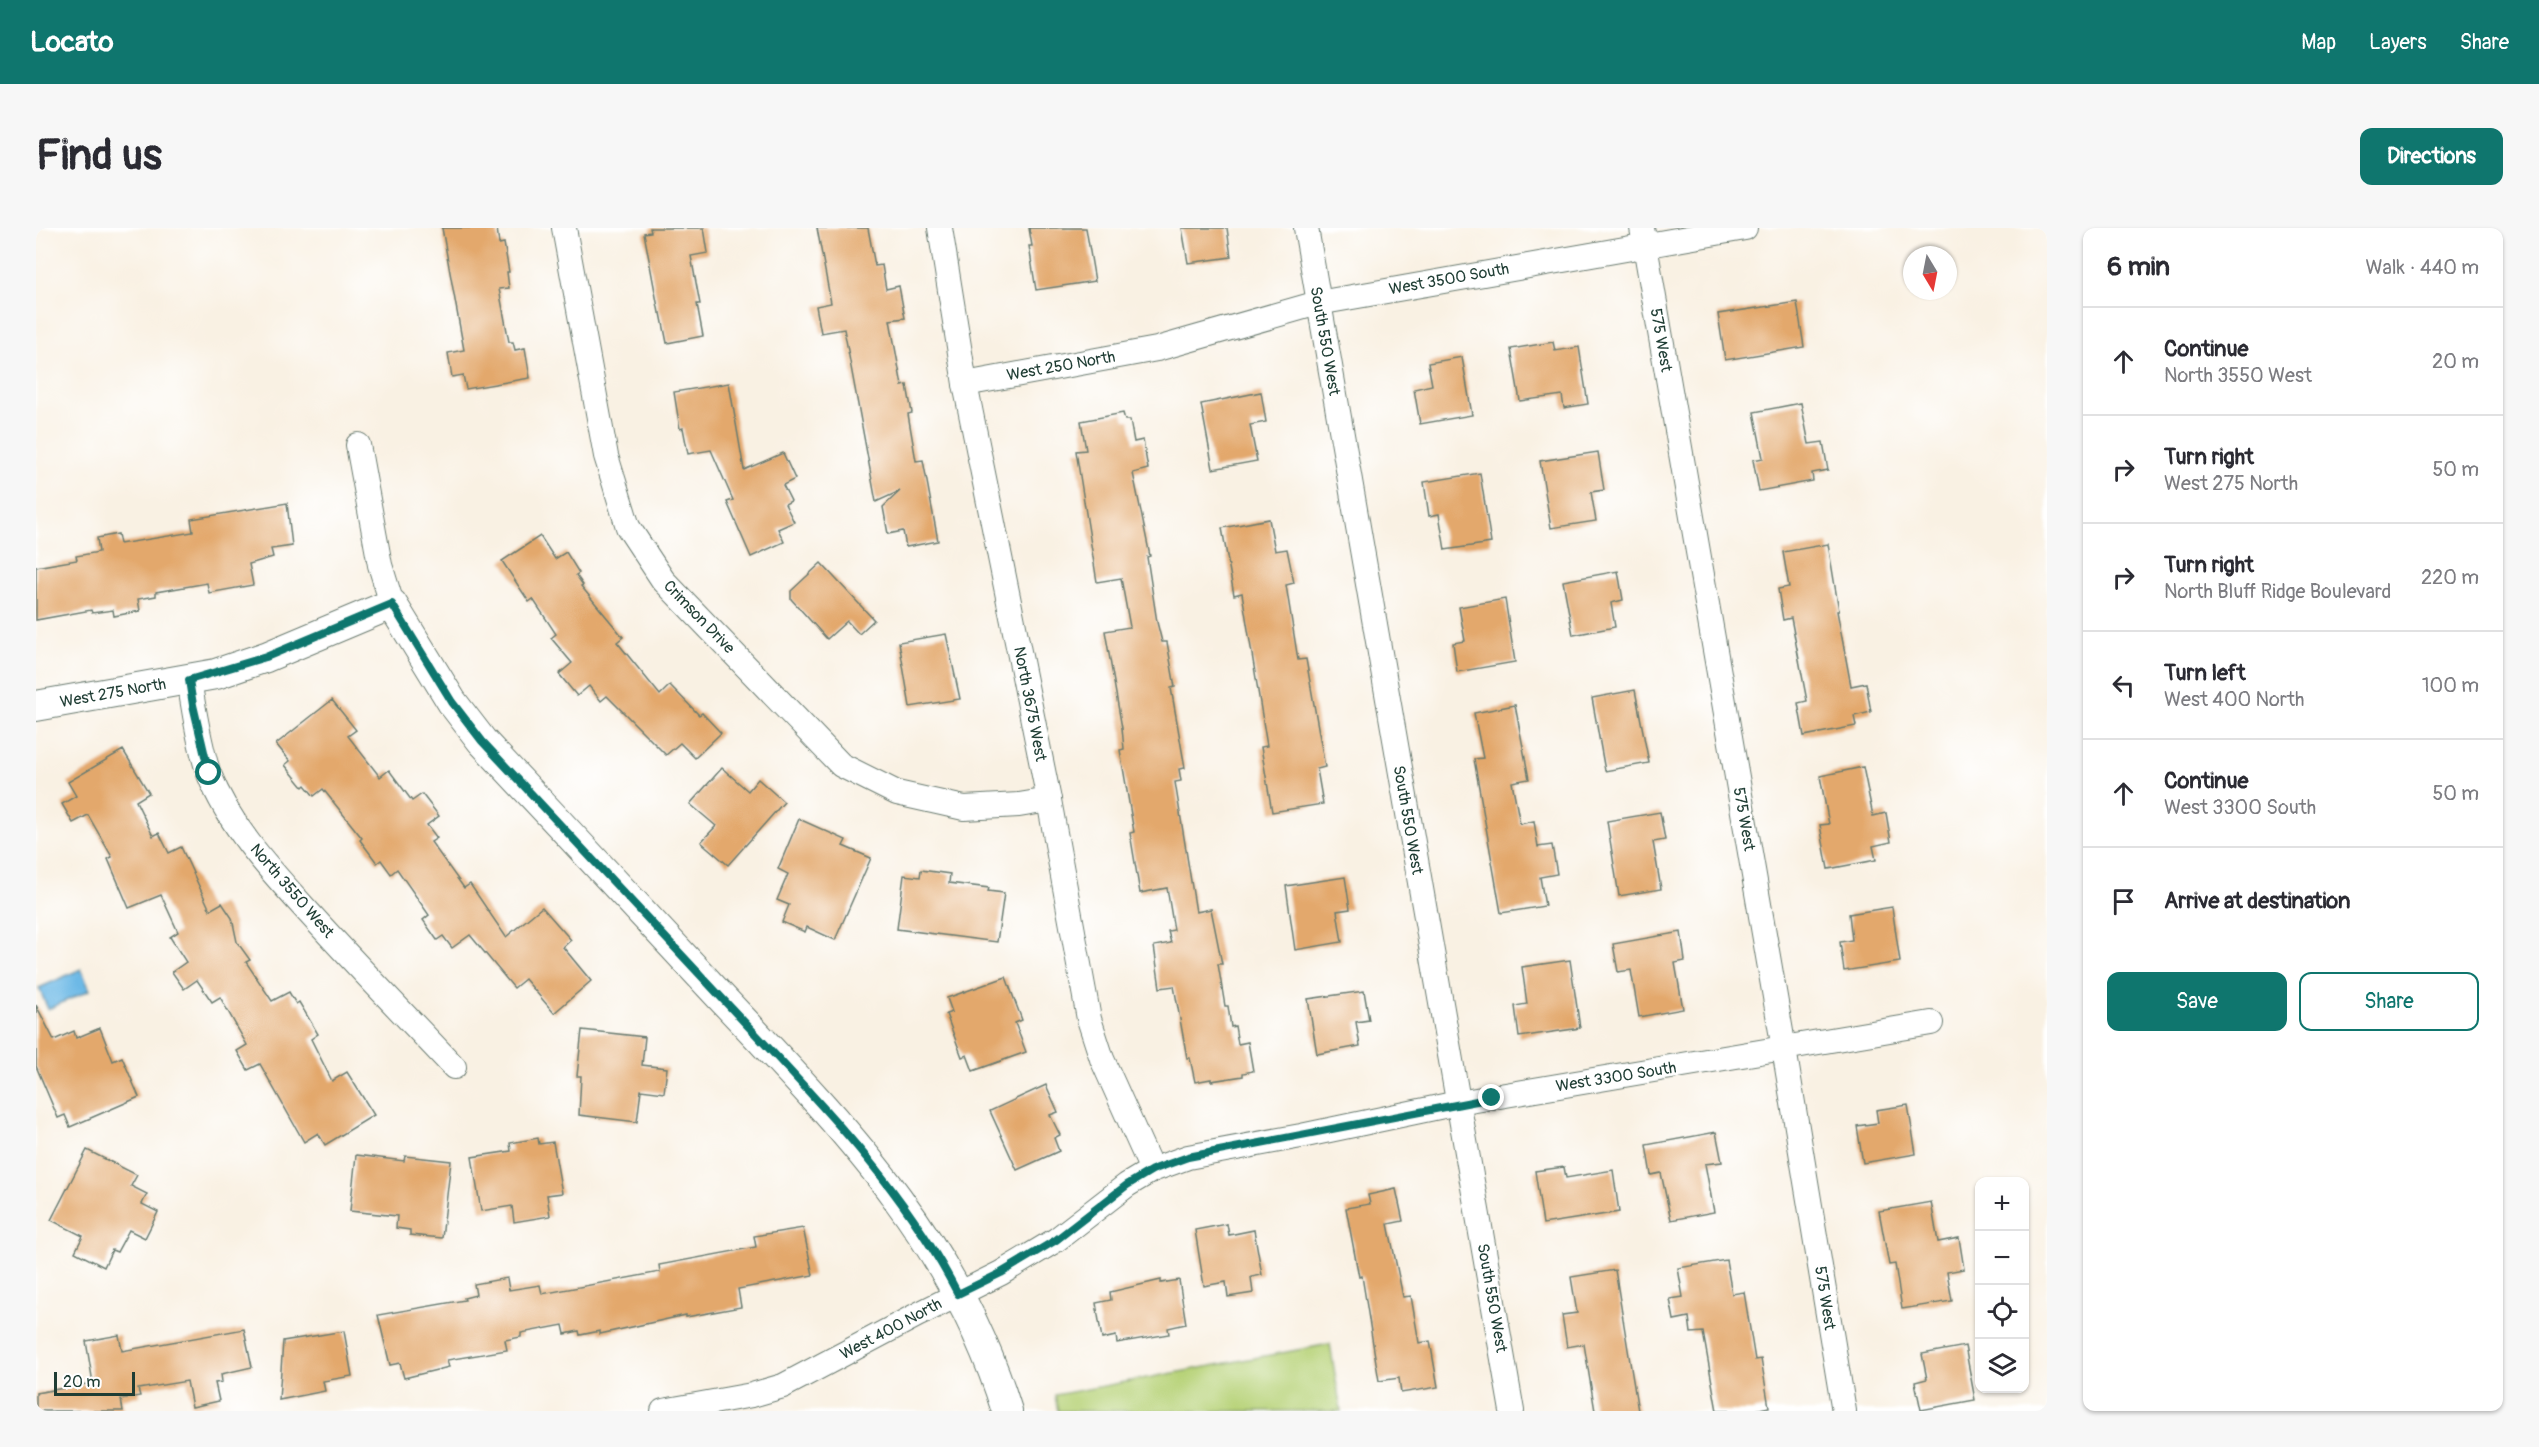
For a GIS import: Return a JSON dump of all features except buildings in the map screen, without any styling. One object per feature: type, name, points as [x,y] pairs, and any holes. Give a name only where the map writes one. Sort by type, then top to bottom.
[{"type":"street","name":"Crimson Drive","points":[[564,228],[606,456],[628,527],[663,580],[841,765],[897,793],[964,808],[1019,805],[1049,800]]},
{"type":"street","name":"North 3675 West","points":[[940,228],[965,384],[1049,800],[1089,1019],[1102,1059],[1152,1170]]},
{"type":"street","name":"South 550 West","points":[[1306,228],[1512,1411]]},
{"type":"street","name":"West 3500 South","points":[[1157,349],[1318,303],[1643,236],[1745,228]]},
{"type":"street","name":"575 West","points":[[1643,236],[1784,1049],[1844,1411]]},
{"type":"street","name":"West 250 North","points":[[965,384],[1157,349]]},
{"type":"street","points":[[358,445],[380,566],[392,604],[452,702],[482,741],[837,1121],[895,1192],[942,1264],[958,1294],[973,1324],[1006,1411]]},
{"type":"street","name":"West 275 North","points":[[36,706],[189,680],[266,657],[392,604]]},
{"type":"street","name":"North 3550 West","points":[[189,680],[209,773],[231,816],[264,862],[357,966],[454,1067]]},
{"type":"street","name":"West 3300 South","points":[[1301,1136],[1458,1103],[1931,1023]]},
{"type":"street","name":"West 400 North","points":[[663,1411],[754,1403],[1001,1273],[1056,1240],[1127,1185],[1152,1170],[1188,1157],[1301,1136]]},
{"type":"green space","points":[[1330,1344],[1341,1411],[1058,1411],[1055,1395]]},
{"type":"water","points":[[81,969],[90,990],[48,1009],[39,988]]},
{"type":"route","points":[[209,773],[189,680],[216,674],[266,657],[392,604],[452,702],[482,741],[837,1121],[895,1192],[942,1264],[958,1294],[1001,1273],[1056,1240],[1127,1185],[1152,1170],[1188,1157],[1492,1098]]}]
